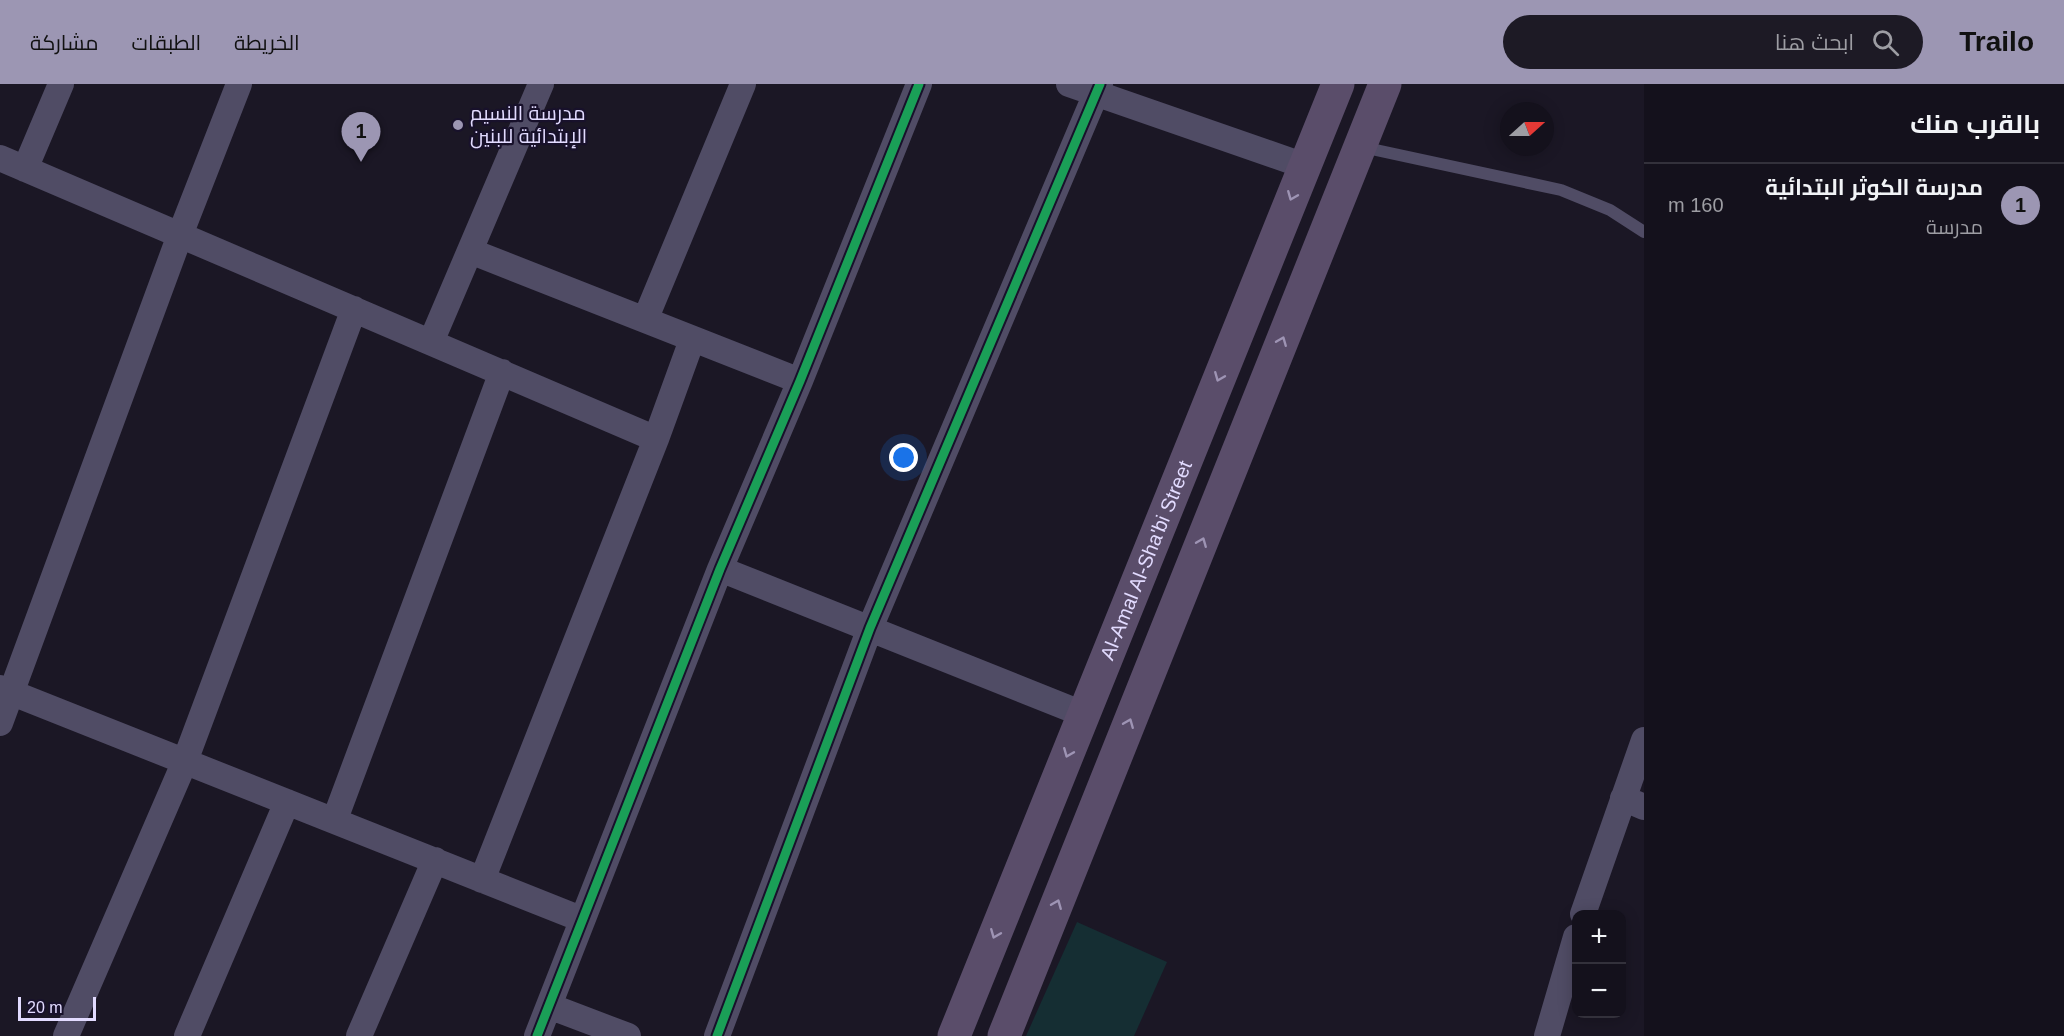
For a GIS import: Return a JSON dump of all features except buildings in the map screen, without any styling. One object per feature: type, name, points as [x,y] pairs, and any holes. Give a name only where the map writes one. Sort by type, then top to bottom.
[{"type":"main road","name":"Al-Amal Al-Sha'bi Street","points":[[954,1036],[1338,84]]},
{"type":"main road","points":[[1004,1036],[1385,84]]},
{"type":"street","points":[[25,169],[61,84]]},
{"type":"street","points":[[0,723],[6,690],[239,84]]},
{"type":"street","points":[[431,342],[541,84]]},
{"type":"street","points":[[645,320],[743,84]]},
{"type":"street","points":[[537,1036],[720,569],[800,381],[919,84]]},
{"type":"street","points":[[1069,84],[1098,89],[1305,166]]},
{"type":"street","points":[[717,1036],[870,628],[1098,89]]},
{"type":"street","points":[[0,158],[656,439]]},
{"type":"street","points":[[470,251],[800,381]]},
{"type":"street","points":[[66,1036],[185,761],[354,309]]},
{"type":"street","points":[[482,880],[656,439],[692,340]]},
{"type":"street","points":[[335,819],[502,372]]},
{"type":"street","points":[[720,569],[1083,714]]},
{"type":"street","points":[[6,690],[335,819],[581,919]]},
{"type":"street","points":[[1585,910],[1634,802],[1644,740]]},
{"type":"street","points":[[187,1036],[287,802]]},
{"type":"street","points":[[359,1036],[435,860]]},
{"type":"street","points":[[1547,1036],[1572,951]]},
{"type":"street","points":[[549,1006],[628,1036]]},
{"type":"lane","points":[[1360,146],[1561,190],[1610,210],[1644,232]]},
{"type":"green space","points":[[1077,922],[1167,962],[1134,1036],[1026,1036]]},
{"type":"cycle path","points":[[537,1036],[720,569],[800,381],[919,84]]},
{"type":"cycle path","points":[[717,1036],[870,628],[1100,84]]},
{"type":"place","name":"مدرسة النسيم الإبتدائية للبنين","points":[[458,125]]},
{"type":"place","name":"مدرسة الكوثر البتدائية","points":[[361,162]]}]
